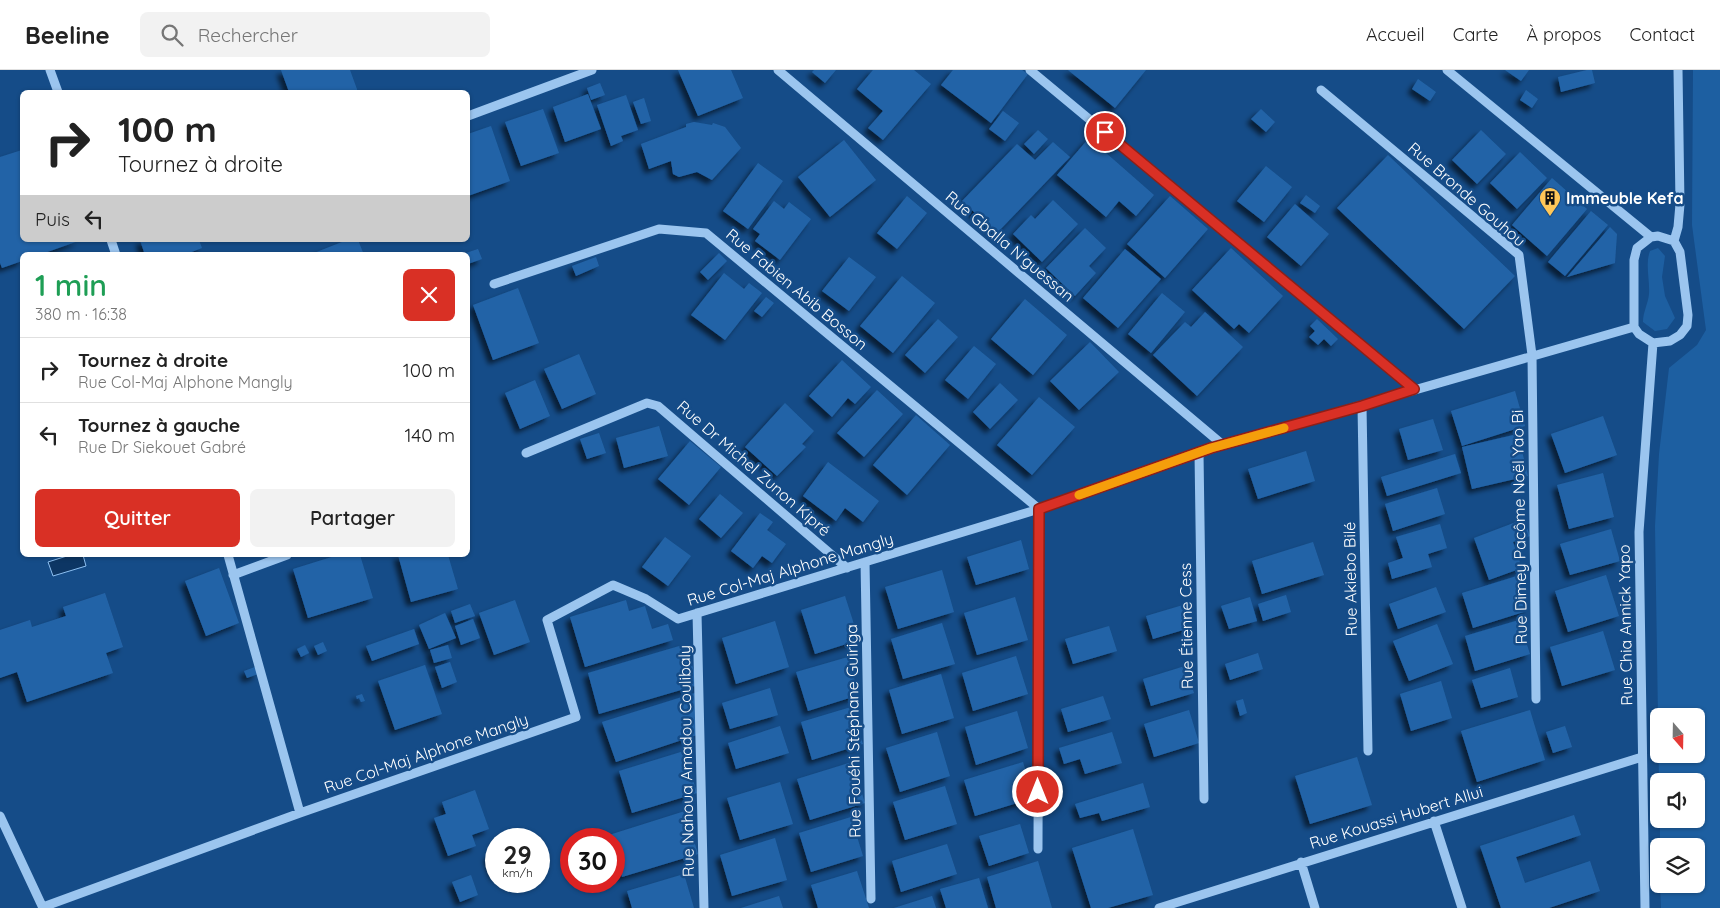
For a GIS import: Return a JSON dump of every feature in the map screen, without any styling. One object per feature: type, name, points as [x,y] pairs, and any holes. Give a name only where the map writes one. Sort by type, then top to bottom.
[{"type":"street","points":[[50,70],[57,90]]},
{"type":"street","points":[[470,115],[592,70]]},
{"type":"street","name":"Rue Gballa N'guessan","points":[[778,70],[1223,445]]},
{"type":"street","points":[[1030,70],[1414,389]]},
{"type":"street","points":[[1447,70],[1651,237]]},
{"type":"street","points":[[1674,241],[1678,227],[1680,204],[1678,70]]},
{"type":"street","name":"Rue Bronde Gouhou","points":[[1321,90],[1519,255],[1532,355]]},
{"type":"street","name":"Rue Fabien Abib Bosson","points":[[494,284],[659,229],[706,233],[1039,509]]},
{"type":"street","points":[[1658,236],[1674,241],[1680,252],[1688,315],[1687,326],[1680,335],[1670,341],[1653,343],[1639,334],[1634,326],[1634,260],[1637,248],[1651,237],[1658,236]]},
{"type":"street","name":"Rue Col-Maj Alphone Mangly","points":[[43,907],[300,813],[576,717],[547,620],[613,585],[646,599],[678,619],[1039,509],[1198,452],[1634,326]]},
{"type":"street","name":"Rue Chia Annick Yapo","points":[[1645,908],[1639,532],[1653,343]]},
{"type":"street","name":"Rue Dimey Pacôme Noël Yao Bi","points":[[1532,355],[1536,699]]},
{"type":"street","name":"Rue Dr Michel Zunon Kipré","points":[[526,453],[647,403],[658,406],[847,568]]},
{"type":"street","name":"Rue Akiebo Bilé","points":[[1362,406],[1368,751]]},
{"type":"street","name":"Rue Étienne Cess","points":[[1198,452],[1204,799]]},
{"type":"street","points":[[1038,849],[1039,509]]},
{"type":"street","points":[[229,557],[300,813]]},
{"type":"street","points":[[234,575],[282,557]]},
{"type":"street","name":"Rue Fouéhi Stéphane Guiriga","points":[[865,562],[871,900]]},
{"type":"street","name":"Rue Nahoua Amadou Coulibaly","points":[[697,614],[704,908]]},
{"type":"street","name":"Rue Kouassi Hubert Allui","points":[[1162,908],[1301,862],[1642,756]]},
{"type":"street","points":[[0,816],[43,907]]},
{"type":"street","points":[[1434,821],[1462,908]]},
{"type":"street","points":[[1301,862],[1315,908]]},
{"type":"shaded area","points":[[1693,70],[1720,70],[1720,908],[1661,908],[1660,893],[1705,893],[1705,838],[1660,838],[1660,828],[1705,828],[1705,773],[1659,773],[1659,763],[1705,763],[1705,708],[1658,708],[1655,526],[1659,454],[1669,368],[1697,345],[1706,330],[1692,225]]},
{"type":"shaded area","points":[[1658,248],[1665,256],[1662,277],[1665,296],[1675,318],[1667,329],[1655,331],[1643,322],[1649,294],[1648,267],[1650,251]]},
{"type":"shaded area","points":[[64,557],[84,557],[86,566],[53,576],[48,562]]},
{"type":"building","points":[[281,70],[350,70],[357,90],[288,90]]},
{"type":"building","points":[[678,70],[731,70],[743,98],[698,116]]},
{"type":"building","points":[[814,70],[836,70],[825,83],[812,72]]},
{"type":"building","points":[[873,70],[914,70],[931,84],[883,140],[868,128],[883,111],[857,89]]},
{"type":"building","points":[[953,70],[1022,70],[1028,74],[991,123],[941,85]]},
{"type":"building","points":[[1068,70],[1146,70],[1115,108]]},
{"type":"building","points":[[1505,70],[1529,70],[1521,81]]},
{"type":"building","points":[[1592,70],[1595,83],[1561,92],[1558,77]]},
{"type":"building","points":[[1418,79],[1436,92],[1430,101],[1412,89]]},
{"type":"building","points":[[600,83],[605,95],[591,100],[587,88]]},
{"type":"building","points":[[1526,90],[1538,99],[1532,108],[1520,100]]},
{"type":"building","points":[[588,94],[601,129],[565,142],[553,107]]},
{"type":"building","points":[[626,95],[638,130],[621,136],[623,141],[611,146],[597,105]]},
{"type":"building","points":[[644,98],[651,121],[641,124],[633,102]]},
{"type":"building","points":[[543,109],[559,153],[521,166],[505,122]]},
{"type":"building","points":[[1261,109],[1275,122],[1266,132],[1251,119]]},
{"type":"building","points":[[1003,111],[1019,123],[1005,141],[989,129]]},
{"type":"building","points":[[694,122],[712,125],[713,123],[725,127],[741,148],[712,180],[697,172],[679,177],[673,174],[671,161],[649,169],[641,144],[686,127],[686,124]]},
{"type":"building","points":[[491,126],[510,181],[470,195],[470,133]]},
{"type":"building","points":[[1038,130],[1048,139],[1034,154],[1024,144]]},
{"type":"building","points":[[1481,130],[1506,154],[1477,184],[1452,160]]},
{"type":"building","points":[[1089,138],[1154,195],[1136,216],[1119,201],[1106,217],[1057,175]]},
{"type":"building","points":[[844,140],[876,180],[830,217],[798,177]]},
{"type":"building","points":[[1053,142],[1070,157],[997,233],[962,201],[1017,144],[1035,160]]},
{"type":"building","points":[[20,151],[20,242],[75,242],[47,252],[20,252],[20,262],[2,268],[0,263],[0,157]]},
{"type":"building","points":[[1520,152],[1547,178],[1517,209],[1490,183]]},
{"type":"building","points":[[1388,155],[1515,276],[1464,329],[1337,208]]},
{"type":"building","points":[[758,163],[783,181],[748,229],[723,211]]},
{"type":"building","points":[[1266,166],[1292,187],[1264,222],[1237,201]]},
{"type":"building","name":"Immeuble Kefa","points":[[1552,178],[1587,209],[1547,256],[1512,225]]},
{"type":"building","points":[[1306,195],[1320,206],[1315,213],[1300,203]]},
{"type":"building","points":[[907,196],[927,213],[897,249],[877,233]]},
{"type":"building","points":[[1170,196],[1208,229],[1165,278],[1127,244]]},
{"type":"building","points":[[1053,200],[1078,224],[1042,262],[1013,234],[1031,215],[1035,219]]},
{"type":"building","points":[[774,201],[784,209],[789,202],[811,219],[780,260],[755,241],[760,234],[753,229]]},
{"type":"building","points":[[1295,204],[1329,234],[1301,266],[1267,237]]},
{"type":"building","points":[[1591,211],[1608,225],[1565,276],[1548,262]]},
{"type":"building","points":[[1610,227],[1617,234],[1615,263],[1567,277]]},
{"type":"building","points":[[1085,228],[1106,248],[1089,266],[1096,273],[1075,296],[1046,268]]},
{"type":"building","points":[[141,242],[200,242],[202,248],[192,252],[144,252]]},
{"type":"building","points":[[342,242],[359,242],[363,252],[317,252]]},
{"type":"building","points":[[1231,248],[1283,296],[1249,333],[1239,324],[1234,329],[1192,290]]},
{"type":"building","points":[[478,249],[482,259],[470,263],[469,252]]},
{"type":"building","points":[[1125,249],[1161,279],[1118,328],[1083,298]]},
{"type":"building","points":[[719,253],[727,261],[708,280],[700,272]]},
{"type":"building","points":[[596,257],[599,266],[576,276],[572,266]]},
{"type":"building","points":[[849,257],[876,277],[849,311],[822,291]]},
{"type":"building","points":[[724,273],[744,289],[749,283],[762,293],[725,340],[691,315]]},
{"type":"building","points":[[902,276],[935,303],[893,353],[860,326]]},
{"type":"building","points":[[518,288],[539,343],[493,360],[473,305]]},
{"type":"building","points":[[1162,293],[1185,312],[1151,353],[1128,334]]},
{"type":"building","points":[[766,297],[774,303],[762,317],[754,311]]},
{"type":"building","points":[[1025,299],[1067,335],[1033,375],[991,339]]},
{"type":"building","points":[[1205,312],[1243,347],[1197,396],[1153,355],[1185,322],[1191,327]]},
{"type":"building","points":[[938,319],[958,337],[925,373],[905,355]]},
{"type":"building","points":[[1317,319],[1338,339],[1331,346],[1324,339],[1318,345],[1309,337],[1315,331],[1310,326]]},
{"type":"building","points":[[1090,342],[1119,372],[1079,410],[1050,381]]},
{"type":"building","points":[[974,346],[996,364],[968,399],[945,380]]},
{"type":"building","points":[[579,354],[596,394],[562,409],[544,369]]},
{"type":"building","points":[[842,360],[871,387],[855,404],[848,398],[832,417],[809,396]]},
{"type":"building","points":[[535,380],[550,416],[520,429],[505,393]]},
{"type":"building","points":[[1000,383],[1018,400],[990,429],[973,412]]},
{"type":"building","points":[[877,390],[903,414],[864,457],[837,433]]},
{"type":"building","points":[[1515,391],[1525,426],[1462,446],[1451,411]]},
{"type":"building","points":[[1039,397],[1075,427],[1032,475],[997,445]]},
{"type":"building","points":[[785,403],[814,431],[802,444],[806,447],[777,476],[745,447]]},
{"type":"building","points":[[916,415],[950,445],[907,495],[873,465]]},
{"type":"building","points":[[1603,416],[1617,455],[1565,473],[1551,434]]},
{"type":"building","points":[[1433,419],[1443,450],[1408,460],[1399,429]]},
{"type":"building","points":[[659,426],[668,456],[624,468],[616,438]]},
{"type":"building","points":[[599,433],[606,453],[587,459],[580,439]]},
{"type":"building","points":[[1518,434],[1528,476],[1472,489],[1462,447]]},
{"type":"building","points":[[690,441],[721,467],[689,505],[658,479]]},
{"type":"building","points":[[1306,451],[1315,481],[1258,499],[1248,469]]},
{"type":"building","points":[[1455,454],[1461,473],[1387,496],[1381,477]]},
{"type":"building","points":[[828,462],[879,501],[863,522],[845,508],[836,521],[803,496]]},
{"type":"building","points":[[1603,473],[1614,517],[1569,529],[1557,485]]},
{"type":"building","points":[[1437,488],[1445,514],[1393,531],[1385,504]]},
{"type":"building","points":[[720,494],[743,513],[721,538],[699,519]]},
{"type":"building","points":[[760,513],[773,522],[767,530],[786,544],[772,563],[762,556],[753,568],[731,551]]},
{"type":"building","points":[[1524,519],[1530,536],[1513,542],[1522,568],[1489,580],[1474,538]]},
{"type":"building","points":[[1440,524],[1447,548],[1428,554],[1432,567],[1392,579],[1388,563],[1403,558],[1396,537]]},
{"type":"building","points":[[1611,529],[1620,561],[1570,575],[1560,544]]},
{"type":"building","points":[[665,537],[691,556],[668,586],[642,567]]},
{"type":"building","points":[[1021,540],[1029,569],[976,585],[967,557]]},
{"type":"building","points":[[1313,542],[1324,575],[1262,594],[1252,561]]},
{"type":"building","points":[[332,557],[361,557],[373,598],[308,618],[293,569]]},
{"type":"building","points":[[399,557],[449,557],[458,589],[411,602]]},
{"type":"building","points":[[219,568],[239,623],[206,636],[185,581]]},
{"type":"building","points":[[942,570],[954,612],[898,629],[885,587]]},
{"type":"building","points":[[1606,575],[1619,616],[1568,632],[1555,591]]},
{"type":"building","points":[[1517,576],[1527,611],[1473,628],[1462,593]]},
{"type":"building","points":[[1436,587],[1446,612],[1398,629],[1389,604]]},
{"type":"building","points":[[105,593],[123,647],[106,653],[113,673],[27,702],[17,672],[0,678],[0,630],[30,620],[32,627],[66,616],[63,607]]},
{"type":"building","points":[[1286,595],[1291,612],[1263,621],[1258,604]]},
{"type":"building","points":[[845,596],[859,640],[815,654],[801,610]]},
{"type":"building","points":[[1015,597],[1028,640],[977,655],[964,613]]},
{"type":"building","points":[[1250,597],[1257,621],[1229,629],[1221,606]]},
{"type":"building","points":[[515,600],[530,642],[494,655],[479,613]]},
{"type":"building","points":[[626,600],[629,611],[645,606],[652,629],[668,624],[673,640],[585,667],[570,617]]},
{"type":"building","points":[[470,604],[475,616],[455,623],[451,611]]},
{"type":"building","points":[[1183,605],[1190,628],[1153,639],[1146,616]]},
{"type":"building","points":[[445,613],[456,638],[429,649],[419,625]]},
{"type":"building","points":[[473,619],[480,638],[461,645],[455,626]]},
{"type":"building","points":[[1519,620],[1530,654],[1475,671],[1465,636]]},
{"type":"building","points":[[775,621],[789,667],[736,684],[722,638]]},
{"type":"building","points":[[942,623],[955,664],[903,679],[891,639]]},
{"type":"building","points":[[1437,624],[1453,664],[1409,681],[1393,641]]},
{"type":"building","points":[[1109,626],[1117,651],[1073,664],[1065,639]]},
{"type":"building","points":[[414,629],[419,644],[372,661],[366,646]]},
{"type":"building","points":[[1603,631],[1615,670],[1562,686],[1550,647]]},
{"type":"building","points":[[323,642],[327,651],[318,655],[314,646]]},
{"type":"building","points":[[686,644],[698,685],[599,714],[588,673]]},
{"type":"building","points":[[305,645],[309,653],[301,657],[297,649]]},
{"type":"building","points":[[448,645],[452,658],[434,663],[430,650]]},
{"type":"building","points":[[1258,653],[1263,669],[1230,680],[1225,664]]},
{"type":"building","points":[[1016,656],[1028,694],[973,711],[962,673]]},
{"type":"building","points":[[848,657],[859,695],[808,711],[796,672]]},
{"type":"building","points":[[450,662],[457,682],[442,688],[435,667]]},
{"type":"building","points":[[425,665],[442,714],[395,730],[378,681]]},
{"type":"building","points":[[1185,666],[1194,693],[1151,706],[1143,679]]},
{"type":"building","points":[[255,667],[258,674],[247,678],[244,671]]},
{"type":"building","points":[[1510,668],[1518,697],[1481,708],[1472,680]]},
{"type":"building","points":[[941,674],[954,718],[902,734],[889,690]]},
{"type":"building","points":[[1441,681],[1452,718],[1411,731],[1400,694]]},
{"type":"building","points":[[770,688],[778,715],[730,729],[722,703]]},
{"type":"building","points":[[698,692],[697,735],[616,762],[602,722]]},
{"type":"building","points":[[362,694],[365,701],[361,702],[356,696]]},
{"type":"building","points":[[1103,696],[1111,719],[1068,732],[1061,709]]},
{"type":"building","points":[[1243,699],[1247,713],[1240,716],[1236,701]]},
{"type":"building","points":[[851,707],[863,744],[812,760],[801,722]]},
{"type":"building","points":[[1189,710],[1199,743],[1154,757],[1144,724]]},
{"type":"building","points":[[1530,710],[1545,760],[1477,782],[1461,731]]},
{"type":"building","points":[[1017,711],[1028,748],[976,765],[965,727]]},
{"type":"building","points":[[780,726],[789,753],[736,769],[728,743]]},
{"type":"building","points":[[1565,726],[1572,747],[1553,753],[1546,732]]},
{"type":"building","points":[[937,732],[950,776],[900,792],[886,748]]},
{"type":"building","points":[[1112,732],[1122,763],[1085,774],[1080,759],[1064,764],[1059,748]]},
{"type":"building","points":[[684,751],[697,793],[632,813],[619,771]]},
{"type":"building","points":[[1357,757],[1372,805],[1310,824],[1295,776]]},
{"type":"building","points":[[852,762],[865,803],[810,820],[797,779]]},
{"type":"building","points":[[1023,762],[1034,798],[975,816],[964,780]]},
{"type":"building","points":[[780,782],[793,824],[740,840],[727,798]]},
{"type":"building","points":[[1143,783],[1150,807],[1102,821],[1099,813],[1080,818],[1075,804]]},
{"type":"building","points":[[945,786],[957,824],[905,840],[893,802]]},
{"type":"building","points":[[475,790],[489,828],[472,835],[476,846],[448,856],[434,818],[446,814],[442,802]]},
{"type":"building","points":[[685,811],[698,854],[625,876],[625,830]]},
{"type":"building","points":[[1574,815],[1581,835],[1516,857],[1525,883],[1590,861],[1600,891],[1549,908],[1501,908],[1480,846]]},
{"type":"building","points":[[851,817],[863,856],[811,872],[799,833]]},
{"type":"building","points":[[1020,824],[1029,853],[989,866],[979,836]]},
{"type":"building","points":[[1133,829],[1153,895],[1108,908],[1091,908],[1072,848]]},
{"type":"building","points":[[775,838],[787,880],[732,896],[720,855]]},
{"type":"building","points":[[947,844],[957,874],[901,892],[892,861]]},
{"type":"building","points":[[1038,861],[1052,908],[996,908],[987,877]]},
{"type":"building","points":[[857,871],[869,908],[818,908],[811,885]]},
{"type":"building","points":[[684,874],[694,908],[632,908],[627,891]]},
{"type":"building","points":[[471,875],[478,895],[460,902],[452,882]]},
{"type":"building","points":[[979,878],[988,908],[946,908],[940,889]]},
{"type":"building","points":[[779,896],[783,908],[741,908]]},
{"type":"building","points":[[932,896],[936,908],[894,908]]},
{"type":"slow traffic","points":[[1079,495],[1211,448],[1284,428]]},
{"type":"place","name":"Immeuble Kefa","points":[[1550,217]]},
{"type":"route","points":[[1038,792],[1039,509],[1211,448],[1362,406],[1414,389],[1105,132]]}]
